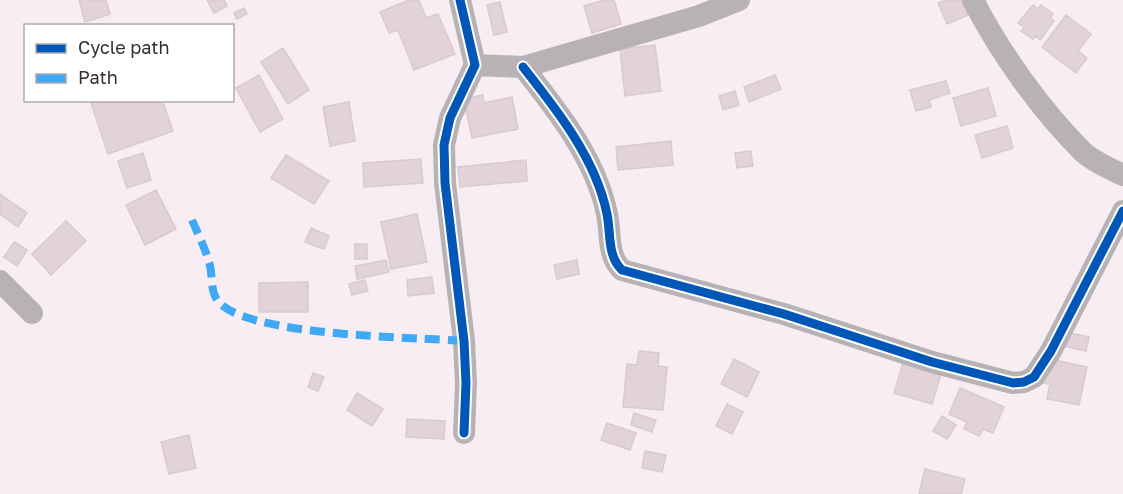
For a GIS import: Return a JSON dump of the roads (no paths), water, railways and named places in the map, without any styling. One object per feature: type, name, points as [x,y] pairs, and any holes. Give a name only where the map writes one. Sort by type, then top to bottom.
[{"type":"street","points":[[460,0],[475,65],[458,97],[444,145],[445,183],[464,341],[466,383],[464,433]]},
{"type":"street","points":[[475,65],[523,67],[699,16],[739,0]]},
{"type":"street","points":[[973,0],[990,33],[1035,95],[1085,153],[1123,175]]},
{"type":"street","points":[[523,67],[575,136],[603,198],[612,250],[622,270],[784,314],[932,362],[1013,383],[1024,382],[1034,377],[1052,351],[1123,211]]},
{"type":"street","points":[[0,281],[32,312]]}]
